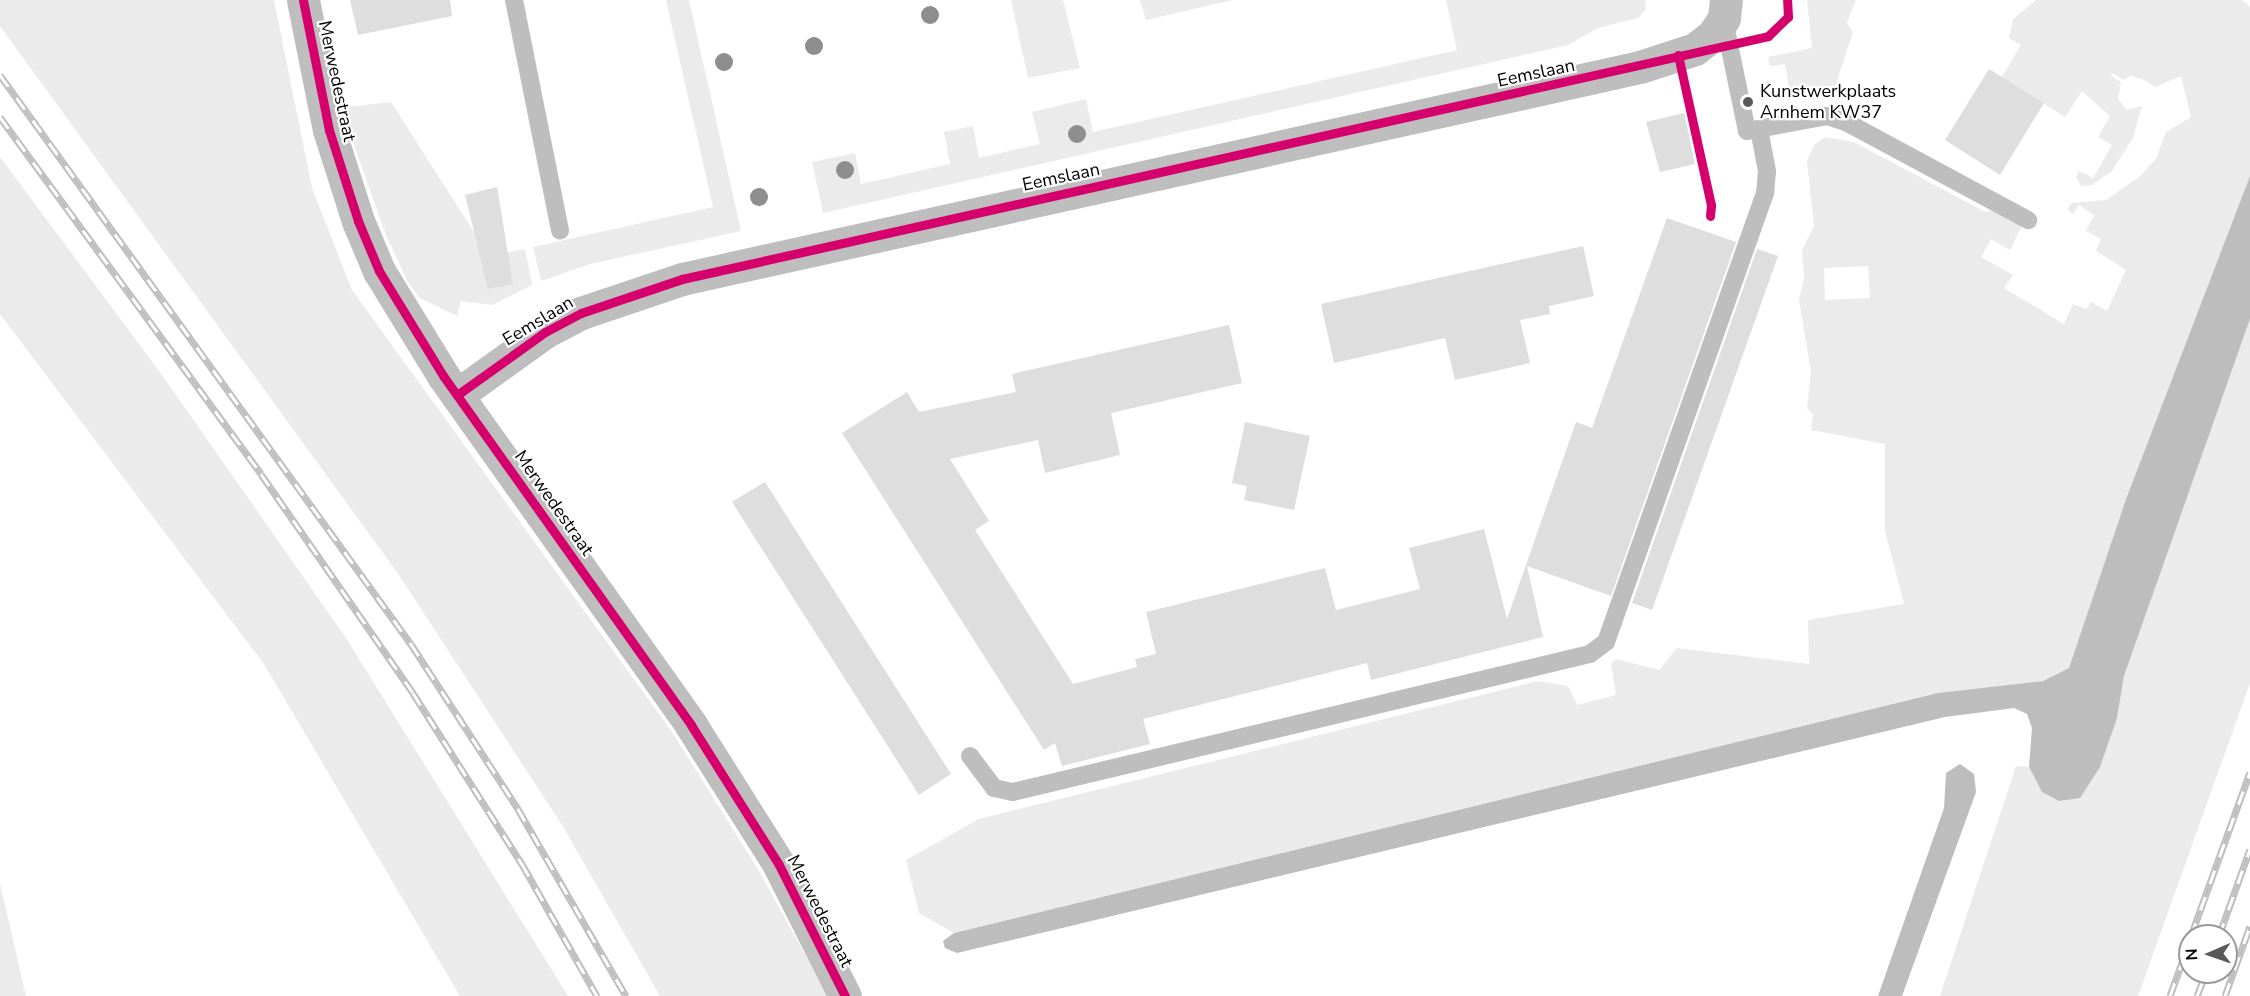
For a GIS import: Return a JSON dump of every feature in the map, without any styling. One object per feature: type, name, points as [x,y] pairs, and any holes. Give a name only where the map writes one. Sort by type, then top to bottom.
[{"type":"street","name":"Merwedestraat","points":[[303,0],[329,130],[358,221],[402,310],[458,395],[691,725],[779,865],[845,996]]},
{"type":"street","name":"Eemslaan","points":[[458,395],[545,332],[581,313],[682,279],[1629,69],[1695,49],[1713,35],[1725,9]]},
{"type":"lane","points":[[514,0],[560,230]]},
{"type":"lane","points":[[1725,9],[1747,131],[1827,116],[1846,122],[2028,220]]},
{"type":"lane","points":[[970,756],[994,788],[1013,792],[1590,654],[1606,642],[1765,194],[1767,171],[1759,129]]},
{"type":"shaded area","points":[[0,0],[274,0],[312,188],[352,290],[672,732],[759,871],[828,996],[660,996],[562,825],[399,575],[0,26]]},
{"type":"shaded area","points":[[666,0],[689,0],[741,231],[590,264],[541,281],[533,247],[713,207]]},
{"type":"shaded area","points":[[1011,0],[1063,0],[1080,68],[1028,78]]},
{"type":"shaded area","points":[[1140,0],[1233,0],[1146,20]]},
{"type":"shaded area","points":[[1446,0],[1645,0],[1646,9],[1638,18],[1598,28],[1568,45],[823,213],[812,162],[855,153],[861,184],[950,164],[944,132],[973,126],[979,158],[1040,144],[1032,112],[1086,99],[1093,132],[1457,50]]},
{"type":"shaded area","points":[[1807,0],[1856,0],[1847,23],[1853,32],[1834,90],[1826,95],[1791,99],[1785,64],[1770,66],[1768,57],[1812,48]]},
{"type":"shaded area","points":[[2036,0],[2242,0],[2250,7],[2250,176],[2126,499],[2069,668],[2043,681],[1938,693],[954,933],[919,913],[906,860],[979,819],[1538,681],[1568,686],[1577,705],[1616,695],[1611,664],[1616,659],[1659,670],[1677,648],[1809,664],[1808,620],[1904,604],[1885,531],[1885,444],[1811,430],[1813,415],[1807,408],[1811,372],[1799,300],[1804,278],[1802,250],[1814,226],[1807,161],[1814,145],[1825,137],[1854,142],[1985,212],[1999,209],[2023,223],[2010,250],[1991,239],[1981,257],[2013,275],[2004,288],[2064,324],[2073,304],[2086,309],[2091,302],[2107,311],[2126,270],[2096,251],[2101,239],[2086,231],[2094,215],[2079,205],[2073,214],[2067,209],[2072,203],[2106,200],[2139,177],[2156,159],[2166,132],[2191,117],[2181,76],[2155,87],[2131,76],[2123,80],[2113,73],[2111,76],[2121,82],[2118,99],[2127,110],[2142,106],[2133,138],[2112,171],[2092,185],[2081,186],[2076,177],[2079,171],[2093,178],[2112,145],[2098,137],[2110,116],[2082,91],[2065,117],[2002,77],[2021,45],[2009,38],[2013,19]],"holes":[[[1868,266],[1870,298],[1825,300],[1824,268]]]},
{"type":"shaded area","points":[[391,102],[489,256],[525,249],[532,285],[492,305],[461,301],[457,316],[420,298],[408,282],[386,235],[342,111],[346,107]]},
{"type":"shaded area","points":[[0,157],[162,375],[346,638],[568,996],[460,996],[264,664],[0,314]]},
{"type":"shaded area","points":[[2250,176],[2250,319],[2124,676],[2117,718],[2100,767],[2080,798],[2059,801],[2042,792],[2029,767],[2032,728],[2027,714],[2014,708],[1945,717],[957,953],[945,948],[943,941],[954,933],[1938,693],[2043,681],[2069,668],[2126,499]]},
{"type":"shaded area","points":[[2250,319],[2250,683],[2138,996],[1940,996],[2016,766],[2029,767],[2042,792],[2117,718],[2124,676]]},
{"type":"shaded area","points":[[1960,764],[1974,774],[1976,792],[1902,996],[1878,996],[1944,808],[1946,773]]},
{"type":"shaded area","points":[[0,884],[26,996],[0,996]]},
{"type":"building","points":[[350,0],[450,0],[452,16],[358,35]]},
{"type":"building","points":[[1989,69],[2044,103],[2000,175],[1945,140]]},
{"type":"building","points":[[1684,113],[1695,164],[1660,172],[1646,122]]},
{"type":"building","points":[[497,187],[513,284],[488,289],[465,195]]},
{"type":"building","points":[[1667,218],[1736,242],[1611,596],[1527,566],[1543,637],[1371,680],[1367,663],[1143,719],[1150,744],[1062,766],[1055,743],[1044,750],[842,433],[907,392],[919,412],[1016,392],[1012,374],[1229,325],[1242,383],[1111,413],[1120,455],[1045,473],[1038,440],[950,459],[989,521],[975,530],[1073,684],[1137,667],[1135,659],[1156,654],[1146,612],[1325,568],[1336,610],[1420,589],[1409,548],[1484,529],[1507,619],[1576,422],[1592,428]]},
{"type":"building","points":[[1583,246],[1594,296],[1549,306],[1550,314],[1520,320],[1530,363],[1455,380],[1445,338],[1334,363],[1321,304]]},
{"type":"building","points":[[1757,249],[1778,256],[1652,610],[1632,603]]},
{"type":"building","points":[[1245,422],[1310,436],[1294,510],[1244,500],[1247,486],[1232,483]]},
{"type":"building","points":[[765,482],[951,774],[919,795],[732,502]]},
{"type":"railway","points":[[0,75],[411,644],[518,809],[626,996]]},
{"type":"railway","points":[[0,117],[261,474],[413,693],[522,864],[597,996]]},
{"type":"railway","points":[[2195,924],[2250,772]]},
{"type":"railway","points":[[2223,924],[2250,849]]},
{"type":"railway","points":[[2225,996],[2250,926]]},
{"type":"railway","points":[[2170,996],[2178,974]]},
{"type":"railway","points":[[2197,996],[2202,984]]},
{"type":"cycle path","points":[[303,0],[329,130],[358,221],[379,271],[444,377],[691,725],[779,865],[845,996]]},
{"type":"cycle path","points":[[457,395],[545,332],[581,313],[682,279],[1768,36],[1788,17],[1787,0]]},
{"type":"cycle path","points":[[1678,55],[1711,205],[1710,216]]},
{"type":"place","name":"Kunstwerkplaats Arnhem KW37","points":[[1748,102]]}]
